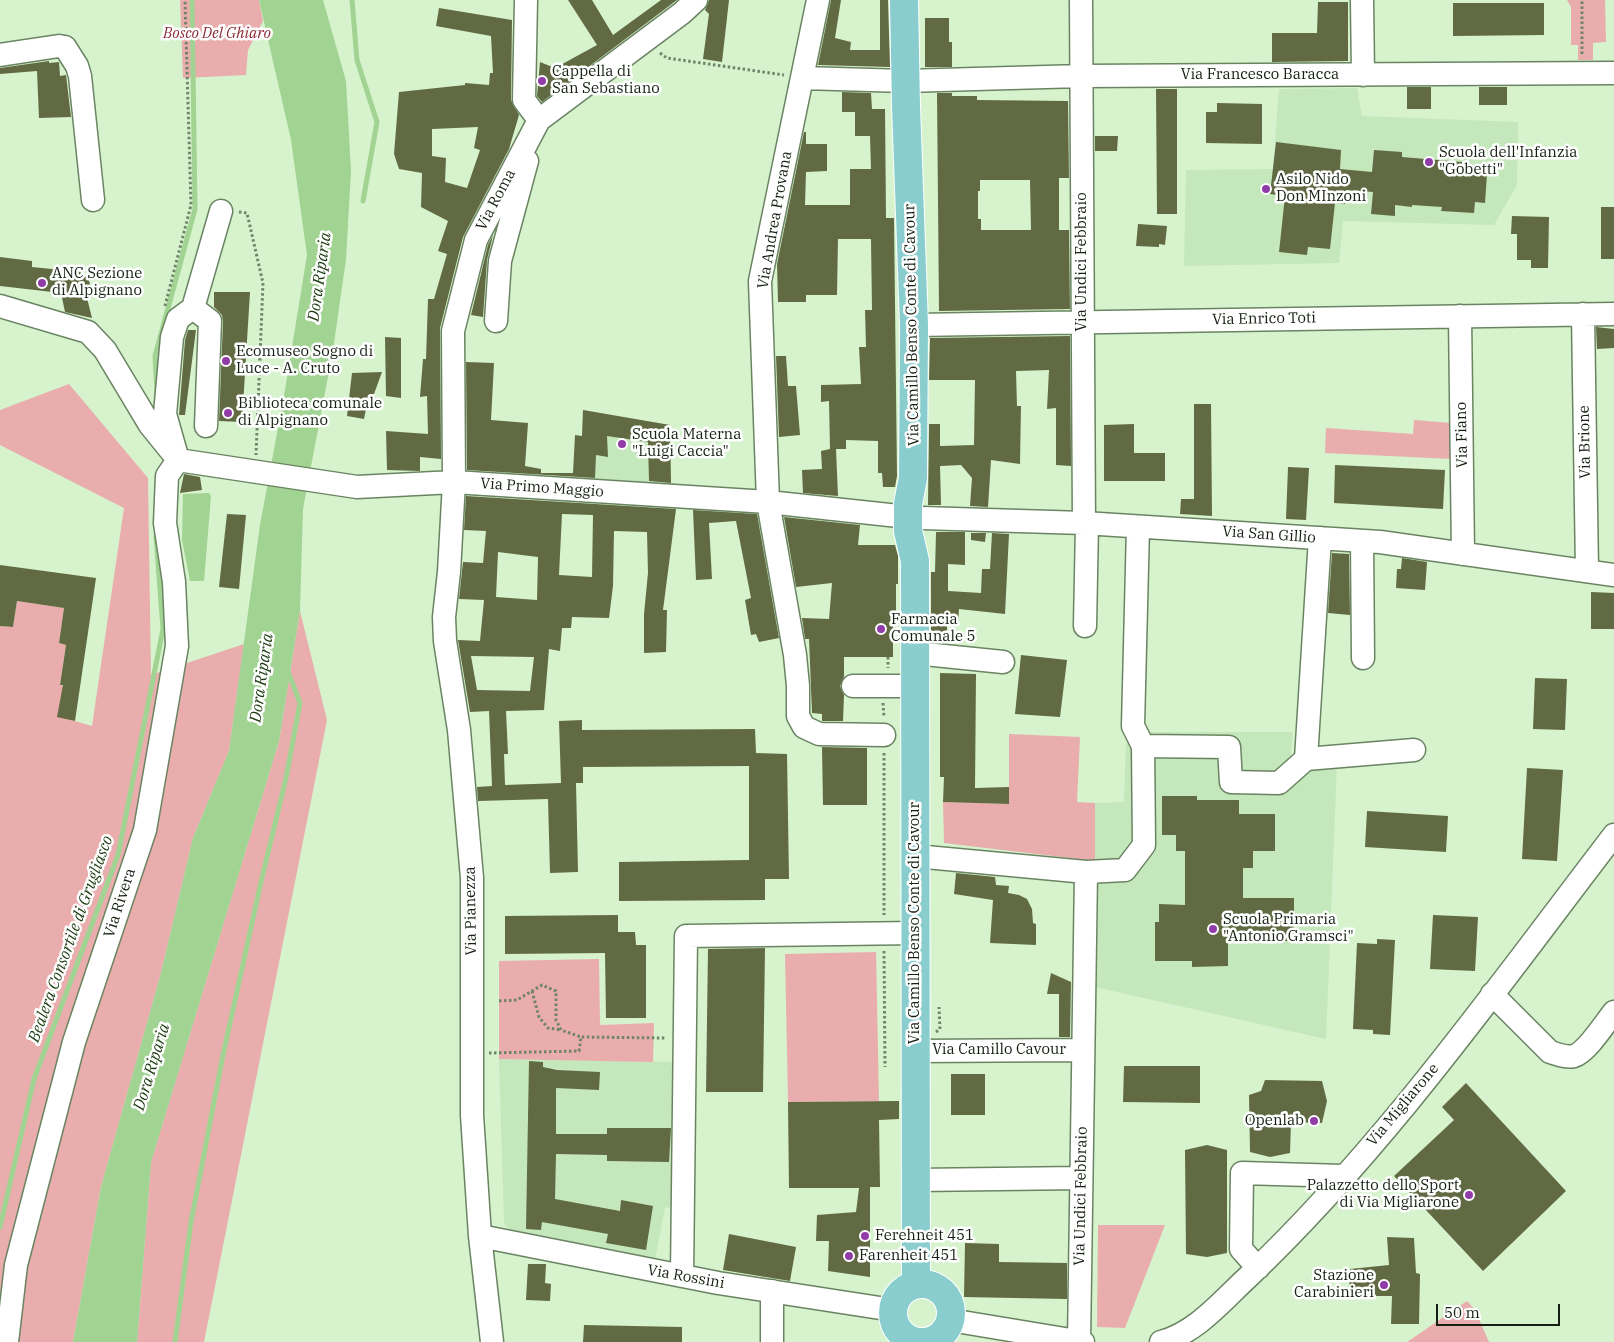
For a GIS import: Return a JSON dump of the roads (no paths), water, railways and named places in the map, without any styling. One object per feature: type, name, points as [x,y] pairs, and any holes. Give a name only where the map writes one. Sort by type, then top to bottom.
[{"type":"main road","name":"Via Camillo Benso Conte di Cavour","points":[[904,0],[911,80]]},
{"type":"main road","name":"Via Camillo Benso Conte di Cavour","points":[[916,0],[911,80],[910,173],[914,325],[913,478],[922,504],[915,517],[922,532],[914,561],[916,1284]]},
{"type":"main road","points":[[916,1284],[926,1284],[943,1292],[951,1310],[950,1320],[940,1334],[933,1339],[916,1341],[902,1333],[897,1326],[893,1310],[900,1294],[916,1284]]},
{"type":"street","points":[[496,322],[500,260],[539,120],[524,100],[526,0]]},
{"type":"street","name":"Via Roma","points":[[454,482],[453,331],[476,240],[539,120],[696,0]]},
{"type":"street","name":"Via Andrea Provana","points":[[818,0],[760,281],[768,502],[796,662],[798,716],[804,727],[819,734],[884,735]]},
{"type":"street","name":"Via Undici Febbraio","points":[[1081,0],[1082,322],[1086,524],[1085,626]]},
{"type":"street","points":[[1362,0],[1362,75]]},
{"type":"street","points":[[0,55],[65,46],[78,66],[93,200]]},
{"type":"street","name":"Via Francesco Baracca","points":[[802,78],[911,80],[1081,76],[1614,73]]},
{"type":"street","points":[[186,462],[165,414],[172,337],[178,319],[193,308],[221,211]]},
{"type":"street","points":[[0,306],[88,332],[105,350],[150,425],[186,462]]},
{"type":"street","points":[[193,308],[210,321],[206,426]]},
{"type":"street","name":"Via Brione","points":[[1583,314],[1587,571]]},
{"type":"street","name":"Via Enrico Toti","points":[[914,325],[1614,314]]},
{"type":"street","name":"Via Fiano","points":[[1460,316],[1463,554]]},
{"type":"street","name":"Via Primo Maggio","points":[[186,462],[357,487],[454,482],[768,502],[915,517]]},
{"type":"street","name":"Via Rivera","points":[[7,1342],[16,1265],[74,1042],[145,830],[177,646],[174,582],[165,523],[167,476],[186,462]]},
{"type":"street","name":"Via Pianezza","points":[[454,482],[449,572],[444,617],[444,641],[459,730],[472,878],[472,1115],[480,1236],[492,1342]]},
{"type":"street","name":"Via San Gillio","points":[[915,517],[1086,524],[1362,541],[1614,575]]},
{"type":"street","points":[[916,856],[1086,872],[1125,870],[1144,845],[1143,746],[1133,726],[1138,527]]},
{"type":"street","points":[[1306,758],[1320,538]]},
{"type":"street","points":[[1362,541],[1363,658]]},
{"type":"street","points":[[915,653],[1003,662]]},
{"type":"street","points":[[853,686],[914,686]]},
{"type":"street","points":[[1143,746],[1229,747],[1231,782],[1279,783],[1306,758],[1414,750]]},
{"type":"street","name":"Via Migliarone","points":[[1168,1341],[1203,1320],[1284,1243],[1408,1103],[1614,836]]},
{"type":"street","name":"Via Undici Febbraio","points":[[1079,1342],[1086,872]]},
{"type":"street","points":[[682,1276],[686,936],[916,933]]},
{"type":"street","points":[[1492,994],[1550,1052],[1560,1055],[1573,1056],[1582,1051],[1614,1012]]},
{"type":"street","name":"Via Camillo Cavour","points":[[916,1051],[1083,1050]]},
{"type":"street","points":[[1258,1268],[1240,1249],[1242,1173],[1343,1176]]},
{"type":"street","points":[[916,1180],[1081,1178]]},
{"type":"street","name":"Via Rossini","points":[[480,1236],[682,1276],[893,1310]]},
{"type":"street","points":[[772,1290],[772,1342]]},
{"type":"street","points":[[950,1320],[1083,1342]]},
{"type":"water","name":"Dora Riparia","points":[[259,0],[323,0],[346,81],[351,171],[346,259],[333,350],[303,509],[300,611],[279,741],[151,1162],[137,1342],[73,1342],[101,1187],[161,973],[193,838],[229,751],[260,525],[307,255],[291,140]]},
{"type":"water","points":[[209,493],[211,496],[204,581],[190,581],[182,540],[183,494]]},
{"type":"waterway","name":"Bealera Consortile di Grugliasco","points":[[157,392],[155,356],[195,209],[192,0]]},
{"type":"waterway","points":[[352,0],[357,60],[377,122],[363,201]]},
{"type":"waterway","name":"Bealera Consortile di Grugliasco","points":[[0,1227],[34,1079],[118,855],[163,629],[156,536]]},
{"type":"waterway","points":[[175,1342],[191,1222],[223,1055],[286,778],[300,703],[287,669]]},
{"type":"place","name":"Cappella di San Sebastiano","points":[[542,81]]},
{"type":"place","name":"Scuola dell'Infanzia \"Gobetti\"","points":[[1429,162]]},
{"type":"place","name":"Asilo Nido Don MInzoni","points":[[1266,189]]},
{"type":"place","name":"ANC Sezione di Alpignano","points":[[42,283]]},
{"type":"place","name":"Ecomuseo Sogno di Luce - A. Cruto","points":[[226,361]]},
{"type":"place","name":"Biblioteca comunale di Alpignano","points":[[228,413]]},
{"type":"place","name":"Scuola Materna \"Luigi Caccia\"","points":[[622,444]]},
{"type":"place","name":"Farmacia Comunale 5","points":[[881,629]]},
{"type":"place","name":"Scuola Primaria \"Antonio Gramsci\"","points":[[1213,929]]},
{"type":"place","name":"Openlab","points":[[1314,1121]]},
{"type":"place","name":"Palazzetto dello Sport di Via Migliarone","points":[[1469,1195]]},
{"type":"place","name":"Ferehneit 451","points":[[865,1236]]},
{"type":"place","name":"Farenheit 451","points":[[849,1256]]},
{"type":"place","name":"Stazione Carabinieri","points":[[1384,1285]]},
{"type":"park label","name":"Bosco Del Ghiaro","points":[[217,34]]}]
